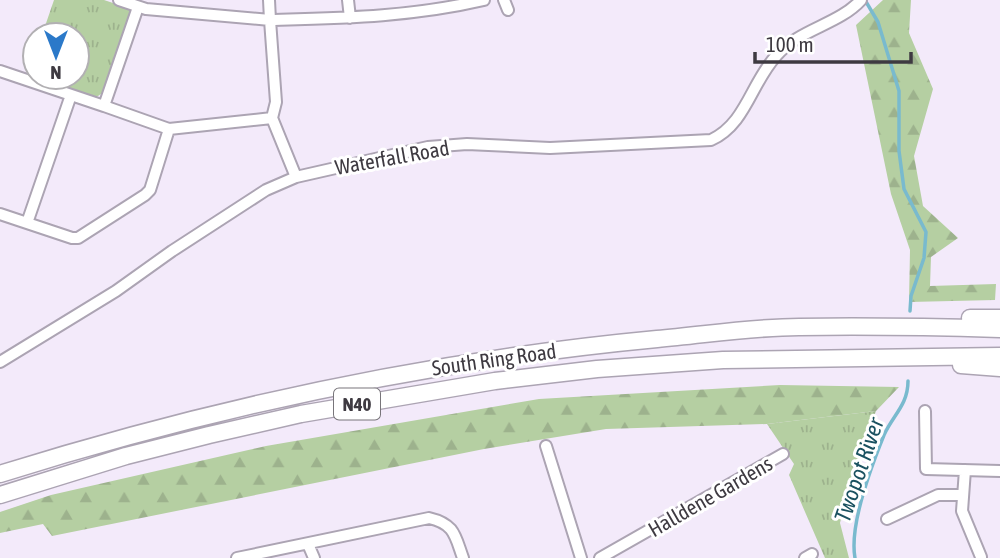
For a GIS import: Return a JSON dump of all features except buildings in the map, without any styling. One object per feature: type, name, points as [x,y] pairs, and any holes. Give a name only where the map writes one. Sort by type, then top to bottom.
[{"type":"highway","points":[[797,327],[884,320],[1000,318]]},
{"type":"highway","name":"South Ring Road","points":[[0,474],[216,412],[385,377],[501,357],[594,345],[797,327],[1000,329]]},
{"type":"highway","name":"South Ring Road","points":[[0,495],[126,456],[209,435],[301,414],[495,381],[609,368],[723,360],[1000,356]]},
{"type":"highway","points":[[864,358],[1000,368]]},
{"type":"street","points":[[119,0],[138,7],[270,20],[399,15],[484,0]]},
{"type":"street","points":[[269,0],[276,102],[272,118],[296,177]]},
{"type":"street","points":[[348,0],[350,18]]},
{"type":"street","name":"Waterfall Road","points":[[0,362],[116,291],[266,190],[296,177],[428,148],[467,145],[550,148],[710,140],[733,126],[776,55],[811,29],[846,14],[860,1]]},
{"type":"street","points":[[104,106],[138,7]]},
{"type":"street","points":[[0,71],[169,129],[272,118]]},
{"type":"street","points":[[27,223],[71,95]]},
{"type":"street","points":[[0,214],[78,238],[150,190],[169,129]]},
{"type":"street","points":[[925,411],[926,470],[1000,471]]},
{"type":"street","points":[[546,446],[581,558]]},
{"type":"street","name":"Halldene Gardens","points":[[600,558],[783,454]]},
{"type":"street","points":[[965,470],[962,511],[981,557]]},
{"type":"street","points":[[887,519],[938,495],[963,495]]},
{"type":"street","points":[[237,558],[429,518],[443,521],[453,530],[463,558]]},
{"type":"street","points":[[308,544],[314,558]]},
{"type":"green space","points":[[54,0],[104,0],[131,9],[104,92],[95,98],[74,91],[91,91],[91,21],[47,21]]},
{"type":"green space","points":[[883,0],[911,0],[909,33],[933,89],[914,156],[923,206],[958,238],[931,257],[930,286],[996,284],[995,300],[909,302],[910,250],[891,194],[856,25]]},
{"type":"green space","points":[[780,385],[899,387],[876,411],[767,424],[606,429],[484,449],[52,536],[43,524],[0,533],[0,512],[51,495],[266,446],[539,399]]},
{"type":"green space","points":[[876,411],[851,480],[840,523],[849,558],[825,558],[789,475],[794,464],[767,424]]},
{"type":"waterway","points":[[865,0],[878,22],[899,91],[899,151],[904,189],[926,232],[924,258],[911,296],[910,311]]},
{"type":"waterway","name":"Twopot River","points":[[855,558],[855,529],[862,496],[884,435],[906,397],[908,381]]}]
